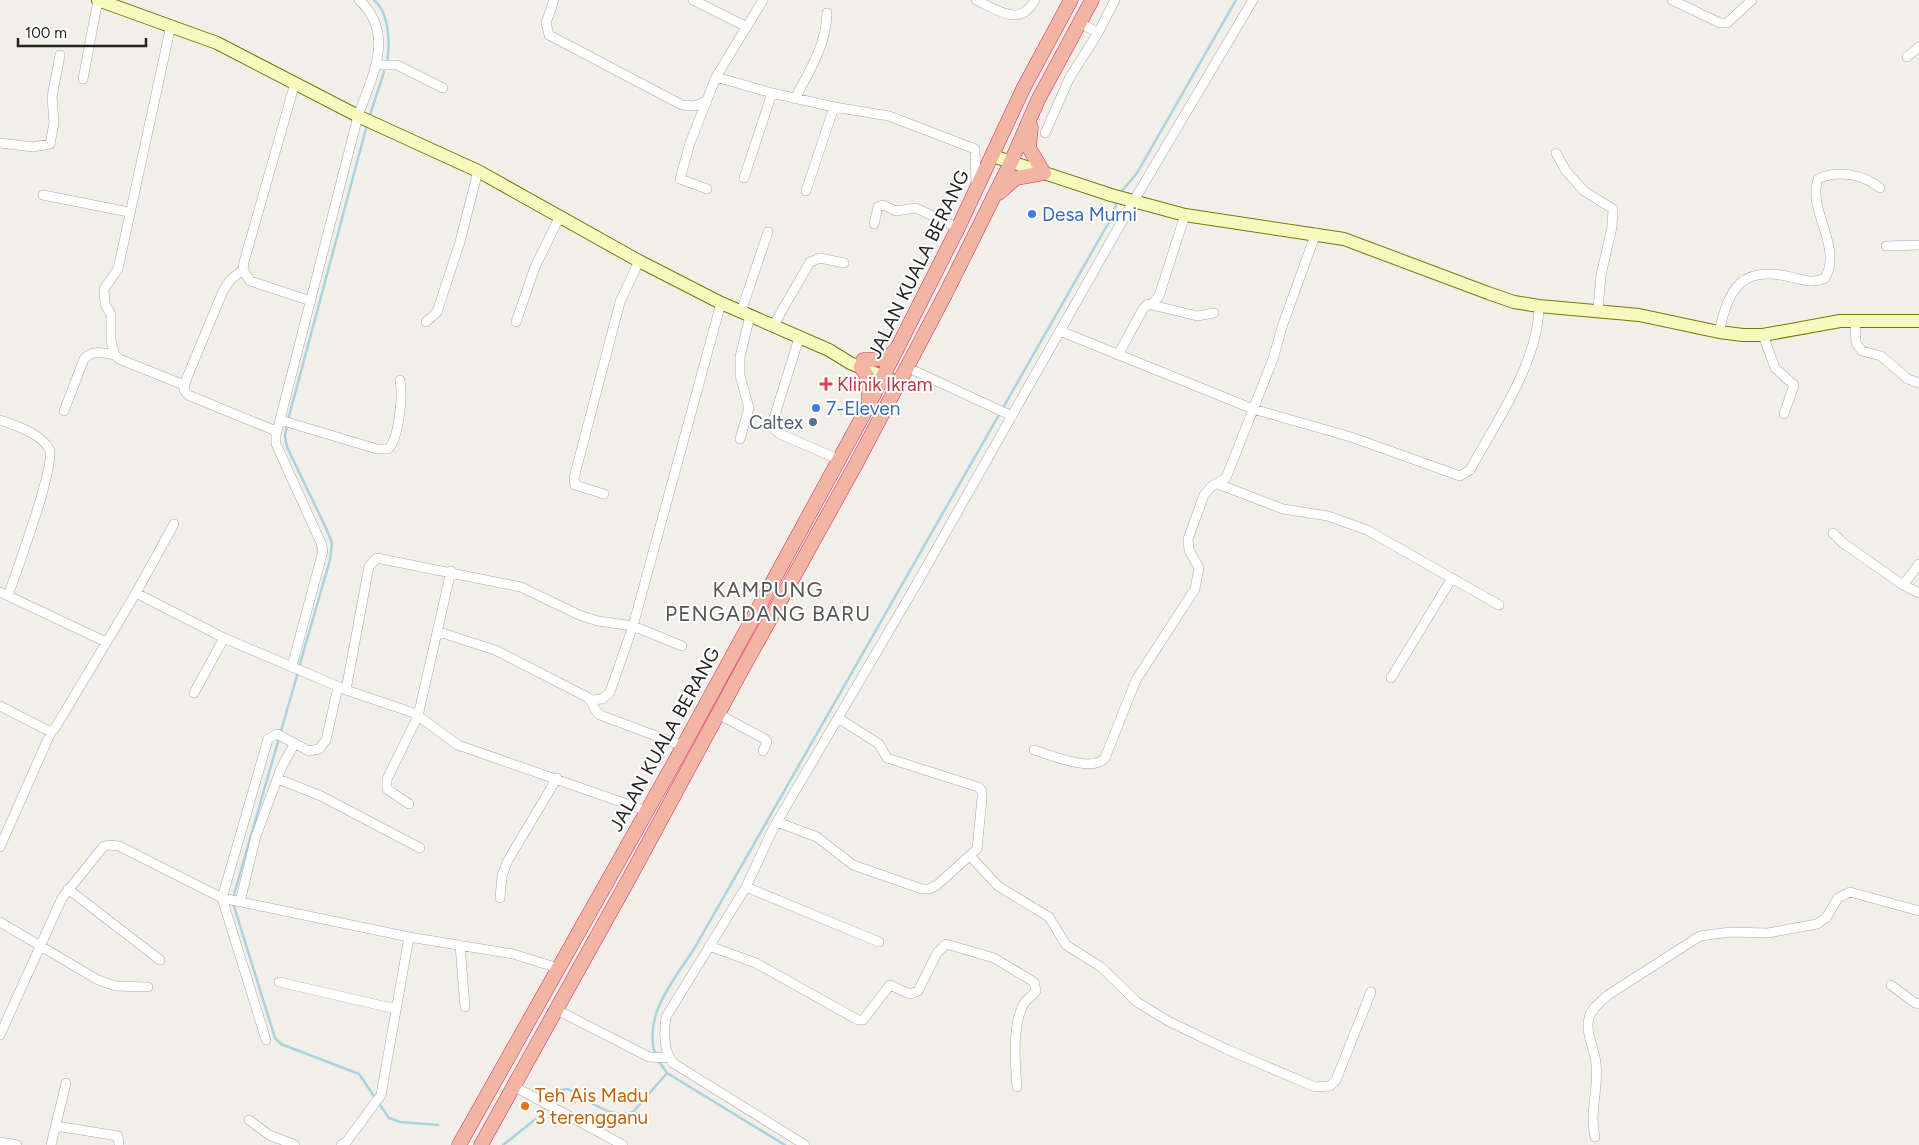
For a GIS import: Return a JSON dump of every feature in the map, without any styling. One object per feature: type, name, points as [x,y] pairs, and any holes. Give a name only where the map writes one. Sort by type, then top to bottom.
[{"type":"highway","name":"JALAN KUALA BERANG","points":[[459,1145],[683,746],[886,373],[993,156],[1024,87],[1071,0]]},
{"type":"highway","name":"JALAN KUALA BERANG","points":[[481,1145],[856,464],[940,320],[946,293],[1011,162],[1038,100],[1092,0]]},
{"type":"highway","points":[[1024,87],[1037,89],[1045,74],[1054,69]]},
{"type":"highway","points":[[981,221],[1007,184],[1026,175],[1044,172],[1029,148],[1030,130],[1038,100]]},
{"type":"highway","points":[[865,412],[869,400],[869,385],[862,364],[885,359],[892,355],[899,346]]},
{"type":"highway","name":"JALAN KUALA BERANG","points":[[856,464],[884,429],[906,376]]},
{"type":"main road","points":[[98,0],[217,43],[360,117],[478,170],[639,261],[721,303],[862,364],[886,373],[906,376]]},
{"type":"main road","points":[[993,156],[1111,195],[1185,215],[1316,233],[1373,248],[1514,302],[1639,315],[1719,332],[1763,335],[1855,320],[1919,321]]},
{"type":"street","points":[[83,78],[98,0]]},
{"type":"street","points":[[297,668],[323,551],[276,444],[276,431],[281,421],[311,301],[379,50],[376,22],[370,10],[358,0]]},
{"type":"street","points":[[554,0],[546,23],[549,35],[682,105],[695,106],[706,101]]},
{"type":"street","points":[[693,0],[747,27]]},
{"type":"street","points":[[707,189],[680,179],[690,143],[716,77],[763,0]]},
{"type":"street","points":[[976,0],[1002,13],[1013,15],[1022,15],[1030,10],[1035,0]]},
{"type":"street","points":[[1045,133],[1070,77],[1098,33],[1115,0]]},
{"type":"street","points":[[667,1058],[666,1016],[746,887],[777,822],[838,718],[1009,414],[1060,331],[1131,201],[1253,0]]},
{"type":"street","points":[[1672,0],[1720,23],[1728,23],[1752,0]]},
{"type":"street","points":[[795,98],[822,46],[826,35],[827,13]]},
{"type":"street","points":[[1079,22],[1098,33]]},
{"type":"street","points":[[171,25],[118,269],[104,289],[104,298],[112,323],[111,341],[115,355],[119,360],[184,385],[188,394],[276,431]]},
{"type":"street","points":[[1906,57],[1919,47]]},
{"type":"street","points":[[0,143],[33,147],[50,144],[54,123],[52,97],[60,55]]},
{"type":"street","points":[[376,65],[397,65],[443,88]]},
{"type":"street","points":[[1054,69],[1070,77]]},
{"type":"street","points":[[716,77],[772,93],[834,107],[889,116],[975,149],[977,164],[976,191]]},
{"type":"street","points":[[184,385],[223,291],[231,279],[243,270],[250,237],[295,84]]},
{"type":"street","points":[[744,178],[772,93]]},
{"type":"street","points":[[806,191],[834,107]]},
{"type":"street","points":[[1556,153],[1566,171],[1584,191],[1613,209],[1612,226],[1601,275],[1598,310]]},
{"type":"street","points":[[426,322],[437,312],[460,242],[478,170]]},
{"type":"street","points":[[1719,332],[1726,303],[1732,293],[1749,277],[1756,274],[1773,273],[1812,282],[1825,278],[1829,248],[1817,202],[1816,186],[1818,179],[1832,175],[1855,176],[1873,182],[1880,188]]},
{"type":"street","points":[[43,195],[129,212]]},
{"type":"street","points":[[874,224],[878,207],[883,205],[896,210],[916,208],[958,228]]},
{"type":"street","points":[[1118,355],[1143,308],[1152,304],[1159,296],[1185,215]]},
{"type":"street","points":[[516,322],[534,267],[560,216]]},
{"type":"street","points":[[740,438],[749,408],[740,376],[740,357],[745,314],[768,232]]},
{"type":"street","points":[[1034,750],[1084,764],[1096,764],[1105,758],[1139,674],[1195,589],[1198,568],[1189,550],[1188,539],[1204,494],[1212,486],[1226,478],[1273,359],[1283,324],[1316,233]]},
{"type":"street","points":[[1886,246],[1919,245]]},
{"type":"street","points":[[773,326],[810,262],[820,258],[844,263]]},
{"type":"street","points":[[604,494],[575,484],[574,478],[620,302],[639,261]]},
{"type":"street","points":[[243,270],[250,281],[311,301]]},
{"type":"street","points":[[439,632],[495,650],[591,700],[602,699],[610,692],[633,626],[721,303]]},
{"type":"street","points":[[1152,304],[1197,316],[1214,313]]},
{"type":"street","points":[[1060,331],[1253,409],[1351,437],[1460,476],[1470,470],[1526,364],[1538,331],[1539,306]]},
{"type":"street","points":[[1855,320],[1856,343],[1862,351],[1881,356],[1908,379],[1919,384]]},
{"type":"street","points":[[1763,335],[1775,368],[1794,385],[1784,414]]},
{"type":"street","points":[[799,338],[773,421],[774,428],[780,434],[838,460]]},
{"type":"street","points":[[64,411],[84,359],[89,353],[96,352],[115,355]]},
{"type":"street","points":[[906,376],[1009,414]]},
{"type":"street","points":[[281,421],[377,449],[388,449],[395,440],[401,399],[400,380]]},
{"type":"street","points":[[0,420],[30,433],[48,447],[51,452],[51,462],[36,512],[4,594],[106,642]]},
{"type":"street","points":[[1218,484],[1283,509],[1310,512],[1349,523],[1390,542],[1499,605]]},
{"type":"street","points":[[0,847],[51,732],[136,593],[174,524]]},
{"type":"street","points":[[1833,533],[1843,543],[1903,585],[1919,593]]},
{"type":"street","points":[[266,1040],[224,898],[265,746],[272,734],[277,734],[312,751],[323,746],[326,740],[342,689],[372,561],[377,558],[386,558],[521,587],[598,621],[633,626],[682,646]]},
{"type":"street","points":[[1903,585],[1919,564]]},
{"type":"street","points":[[410,804],[390,793],[387,784],[418,716],[439,632],[451,571]]},
{"type":"street","points":[[1391,678],[1452,578]]},
{"type":"street","points":[[136,593],[224,638],[342,689],[418,716],[458,745],[647,811]]},
{"type":"street","points":[[194,693],[224,638]]},
{"type":"street","points":[[591,700],[595,711],[600,715],[683,746]]},
{"type":"street","points":[[0,706],[51,732]]},
{"type":"street","points":[[718,714],[765,739],[767,742],[763,750]]},
{"type":"street","points":[[777,822],[817,837],[854,865],[922,889],[929,889],[937,885],[971,857],[980,842],[982,792],[978,787],[887,758],[879,744],[838,718]]},
{"type":"street","points":[[239,902],[256,836],[282,766],[295,743]]},
{"type":"street","points":[[500,898],[502,876],[508,862],[557,778]]},
{"type":"street","points":[[278,779],[321,796],[420,848]]},
{"type":"street","points":[[0,1033],[68,889],[103,847],[114,844],[224,898],[409,938],[513,954],[558,968]]},
{"type":"street","points":[[971,857],[998,886],[1049,917],[1066,944],[1101,967],[1137,1002],[1168,1021],[1226,1050],[1315,1087],[1330,1086],[1336,1080],[1371,992]]},
{"type":"street","points":[[746,887],[879,942]]},
{"type":"street","points":[[68,889],[160,960]]},
{"type":"street","points":[[1595,1137],[1592,1113],[1596,1064],[1590,1043],[1588,1019],[1598,1004],[1608,996],[1700,936],[1730,932],[1768,933],[1817,924],[1826,918],[1838,898],[1844,894],[1858,894],[1919,911]]},
{"type":"street","points":[[0,922],[106,983],[127,987],[148,987]]},
{"type":"street","points":[[341,1145],[347,1141],[381,1095],[409,938]]},
{"type":"street","points":[[709,946],[751,961],[858,1020],[863,1020],[890,985],[910,994],[918,991],[937,953],[946,944],[994,958],[1013,972],[1034,982],[1036,986],[1036,991],[1025,1001],[1021,1011],[1014,1052],[1017,1087]]},
{"type":"street","points":[[460,945],[465,1007]]},
{"type":"street","points":[[279,982],[396,1009]]},
{"type":"street","points":[[1892,985],[1919,1004]]},
{"type":"street","points":[[555,1009],[649,1057],[667,1058],[678,1067],[805,1145]]},
{"type":"street","points":[[51,1145],[66,1083]]},
{"type":"street","points":[[513,1086],[623,1145]]},
{"type":"street","points":[[249,1120],[269,1134],[295,1145]]},
{"type":"street","points":[[56,1126],[118,1136],[119,1145]]},
{"type":"street","points":[[0,1142],[17,1145]]},
{"type":"waterway","points":[[374,0],[383,13],[388,29],[387,62]]},
{"type":"waterway","points":[[1120,193],[1137,173],[1236,0]]},
{"type":"waterway","points":[[369,118],[384,72]]},
{"type":"waterway","points":[[288,420],[367,125]]},
{"type":"waterway","points":[[655,1054],[652,1040],[653,1026],[662,998],[694,949],[1113,215],[1117,200]]},
{"type":"waterway","points":[[287,425],[285,436],[287,447],[332,543],[330,560],[299,667]]},
{"type":"waterway","points":[[233,898],[298,672]]},
{"type":"waterway","points":[[233,903],[275,1038],[281,1044],[359,1074],[389,1118],[400,1122],[438,1125]]},
{"type":"waterway","points":[[657,1059],[667,1073],[785,1145]]},
{"type":"waterway","points":[[549,1102],[560,1090],[568,1089],[609,1112],[626,1114],[634,1111],[667,1073]]},
{"type":"waterway","points":[[503,1145],[537,1118],[546,1106]]},
{"type":"place","name":"Desa Murni","points":[[1032,214]]},
{"type":"place","name":"Klinik Ikram","points":[[826,384]]},
{"type":"place","name":"7-Eleven","points":[[816,408]]},
{"type":"place","name":"Caltex","points":[[813,422]]},
{"type":"place","name":"Teh Ais Madu 3 terengganu","points":[[525,1106]]},
{"type":"district","name":"KAMPUNG PENGADANG BARU","points":[[768,602]]}]
